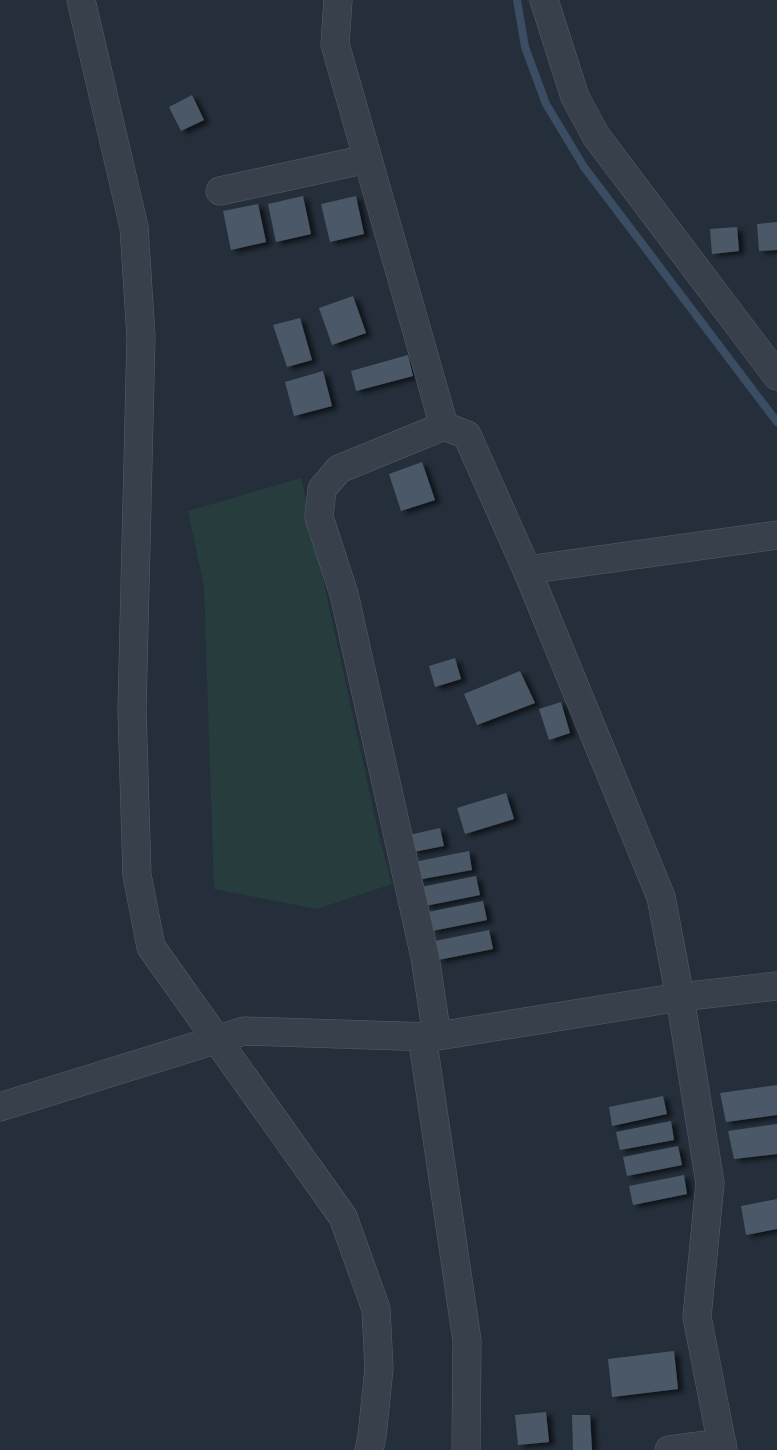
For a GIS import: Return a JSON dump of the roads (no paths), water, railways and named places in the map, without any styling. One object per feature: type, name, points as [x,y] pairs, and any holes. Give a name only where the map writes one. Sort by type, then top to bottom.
[{"type":"street","points":[[81,0],[135,236],[141,337],[132,710],[137,876],[151,947],[343,1217],[376,1309],[379,1368],[369,1450]]},
{"type":"street","points":[[338,0],[336,44],[444,426]]},
{"type":"street","points":[[544,0],[575,97],[596,136],[777,376]]},
{"type":"street","points":[[220,191],[367,159]]},
{"type":"street","points":[[466,1450],[467,1341],[429,1036],[425,957],[344,594],[319,517],[322,489],[339,468],[444,426],[467,435],[527,570],[661,897],[680,997],[710,1183],[697,1317],[722,1447],[669,1450]]},
{"type":"street","points":[[527,570],[777,536]]},
{"type":"street","points":[[0,1107],[244,1031],[429,1036],[680,997],[777,986]]},
{"type":"waterway","points":[[517,0],[525,47],[546,104],[584,167],[777,422]]}]
